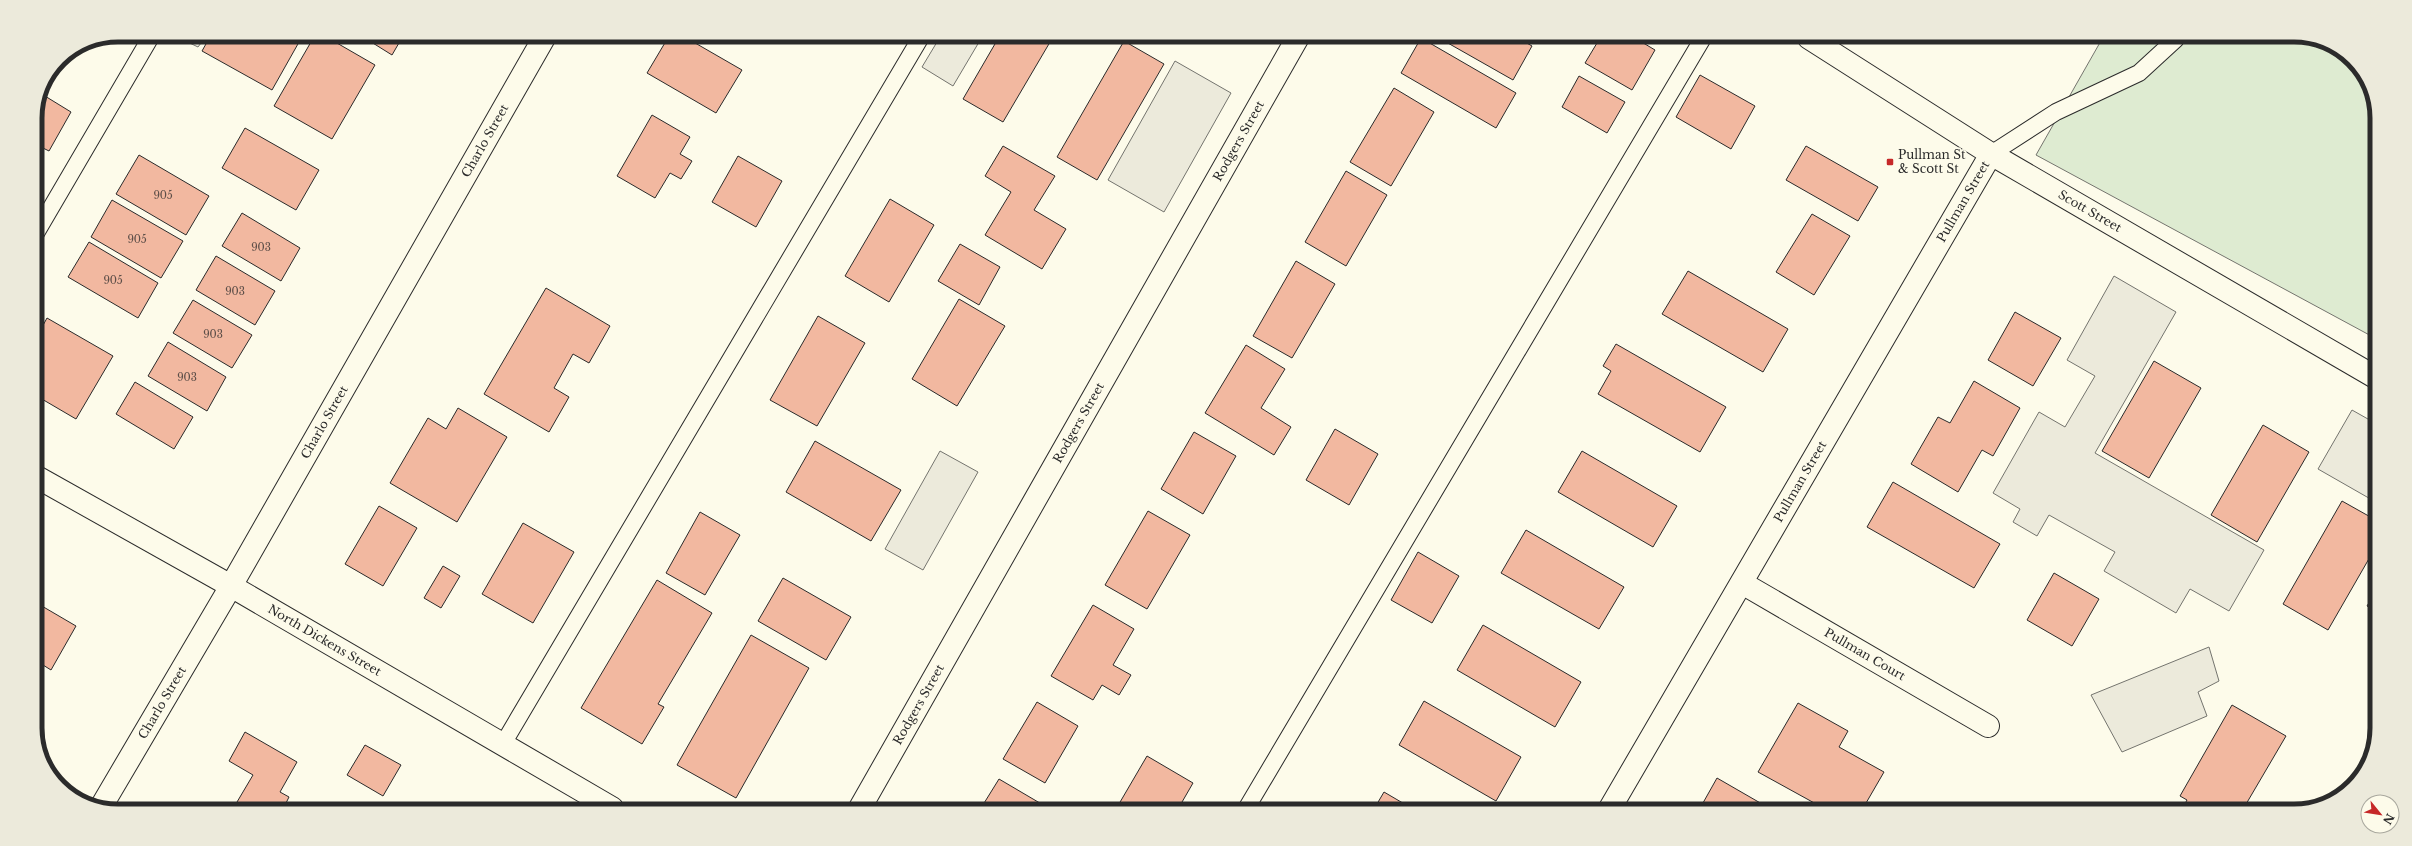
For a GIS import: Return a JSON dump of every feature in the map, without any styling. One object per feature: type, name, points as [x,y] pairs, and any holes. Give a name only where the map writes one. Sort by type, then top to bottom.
[{"type":"street","name":"Charlo Street","points":[[103,803],[231,586],[542,42]]},
{"type":"street","name":"Rodgers Street","points":[[862,804],[1295,42]]},
{"type":"street","name":"Scott Street","points":[[1815,42],[1991,154],[2370,374]]},
{"type":"street","name":"Pullman Street","points":[[1613,804],[1991,154]]},
{"type":"street","name":"North Dickens Street","points":[[42,480],[231,586],[605,804]]},
{"type":"street","name":"Pullman Court","points":[[1742,583],[1988,726]]},
{"type":"lane","points":[[42,223],[148,42]]},
{"type":"lane","points":[[503,744],[918,42]]},
{"type":"lane","points":[[1249,804],[1701,42]]},
{"type":"lane","points":[[1991,154],[2056,112],[2139,73],[2173,42]]},
{"type":"green space","points":[[2100,42],[2299,42],[2309,43],[2332,52],[2348,64],[2360,80],[2367,98],[2370,113],[2370,335],[2036,155]]},
{"type":"shaded area","points":[[188,42],[202,42],[198,47]]},
{"type":"shaded area","points":[[937,42],[979,42],[953,86],[922,67]]},
{"type":"shaded area","points":[[1175,61],[1231,93],[1164,212],[1108,180]]},
{"type":"shaded area","points":[[2114,276],[2176,312],[2095,453],[2264,550],[2229,611],[2190,589],[2176,613],[2104,571],[2115,552],[2049,515],[2037,536],[2013,522],[2020,509],[1993,493],[2039,412],[2065,427],[2095,376],[2067,360]]},
{"type":"shaded area","points":[[2352,410],[2370,420],[2370,499],[2318,469]]},
{"type":"shaded area","points":[[940,451],[978,472],[923,570],[885,549]]},
{"type":"shaded area","points":[[2209,647],[2219,681],[2198,692],[2207,716],[2122,752],[2091,695]]},
{"type":"building","points":[[207,42],[299,42],[272,90],[202,51]]},
{"type":"building","points":[[311,42],[335,42],[375,65],[332,139],[274,106]]},
{"type":"building","points":[[371,42],[400,42],[392,55]]},
{"type":"building","points":[[665,42],[693,42],[742,70],[716,113],[647,73]]},
{"type":"building","points":[[996,42],[1050,42],[1003,122],[963,99]]},
{"type":"building","points":[[1123,42],[1164,64],[1097,180],[1057,157]]},
{"type":"building","points":[[1419,42],[1428,42],[1516,93],[1496,128],[1401,73]]},
{"type":"building","points":[[1446,42],[1525,42],[1532,46],[1513,80]]},
{"type":"building","points":[[1598,42],[1642,42],[1655,50],[1632,90],[1585,63]]},
{"type":"building","points":[[1700,75],[1755,106],[1731,149],[1676,117]]},
{"type":"building","points":[[1579,76],[1625,102],[1607,133],[1562,107]]},
{"type":"building","points":[[1394,88],[1434,112],[1391,186],[1350,162]]},
{"type":"building","points":[[46,96],[71,112],[49,151],[42,148],[43,103]]},
{"type":"building","points":[[652,115],[690,137],[680,154],[692,161],[681,179],[670,173],[655,198],[617,176]]},
{"type":"building","points":[[245,128],[319,170],[296,210],[222,168]]},
{"type":"building","points":[[1003,146],[1055,176],[1034,210],[1066,229],[1042,269],[985,235],[1011,192],[985,176]]},
{"type":"building","points":[[1806,146],[1878,187],[1858,221],[1786,180]]},
{"type":"building","points":[[139,155],[209,196],[186,235],[116,194]]},
{"type":"building","points":[[738,156],[782,181],[756,227],[712,202]]},
{"type":"building","points":[[1346,171],[1387,195],[1346,266],[1305,242]]},
{"type":"building","points":[[890,199],[934,225],[889,302],[845,276]]},
{"type":"building","points":[[112,200],[183,241],[161,278],[91,237]]},
{"type":"building","points":[[242,213],[300,248],[281,281],[222,246]]},
{"type":"building","points":[[1812,214],[1850,236],[1814,295],[1776,272]]},
{"type":"building","points":[[89,242],[158,283],[138,318],[68,277]]},
{"type":"building","points":[[960,244],[1000,267],[979,305],[938,281]]},
{"type":"building","points":[[216,256],[275,291],[255,325],[196,290]]},
{"type":"building","points":[[1296,261],[1335,284],[1292,358],[1253,336]]},
{"type":"building","points":[[1688,271],[1788,329],[1763,372],[1662,314]]},
{"type":"building","points":[[546,288],[610,326],[589,363],[573,354],[554,388],[569,397],[549,432],[484,394]]},
{"type":"building","points":[[959,299],[1005,326],[957,406],[912,379]]},
{"type":"building","points":[[193,300],[252,335],[232,368],[173,333]]},
{"type":"building","points":[[2015,312],[2061,338],[2033,386],[1988,360]]},
{"type":"building","points":[[818,316],[865,343],[817,426],[770,400]]},
{"type":"building","points":[[47,318],[113,356],[76,419],[42,399],[42,327]]},
{"type":"building","points":[[168,342],[226,377],[207,411],[148,376]]},
{"type":"building","points":[[1616,344],[1726,407],[1700,452],[1598,394],[1611,371],[1603,366]]},
{"type":"building","points":[[1246,345],[1285,369],[1261,408],[1291,427],[1274,455],[1205,413]]},
{"type":"building","points":[[2154,361],[2201,388],[2149,478],[2102,451]]},
{"type":"building","points":[[1974,381],[2020,408],[1993,456],[1982,450],[1958,492],[1911,464],[1938,417],[1950,423]]},
{"type":"building","points":[[135,382],[193,417],[174,449],[116,414]]},
{"type":"building","points":[[458,408],[507,437],[457,522],[390,483],[428,418],[446,429]]},
{"type":"building","points":[[2263,425],[2309,452],[2257,542],[2211,515]]},
{"type":"building","points":[[1335,429],[1378,454],[1349,505],[1306,480]]},
{"type":"building","points":[[1194,432],[1236,456],[1203,514],[1161,489]]},
{"type":"building","points":[[815,441],[901,490],[871,541],[786,492]]},
{"type":"building","points":[[1582,451],[1677,506],[1653,547],[1558,492]]},
{"type":"building","points":[[1893,482],[2000,544],[1974,588],[1867,527]]},
{"type":"building","points":[[2342,501],[2370,517],[2370,557],[2328,630],[2283,604]]},
{"type":"building","points":[[379,506],[417,528],[383,586],[345,564]]},
{"type":"building","points":[[1148,511],[1190,535],[1147,609],[1105,585]]},
{"type":"building","points":[[700,512],[740,535],[705,595],[666,573]]},
{"type":"building","points":[[523,523],[574,552],[533,623],[482,594]]},
{"type":"building","points":[[1526,530],[1624,587],[1599,629],[1501,573]]},
{"type":"building","points":[[1418,552],[1459,576],[1432,623],[1391,600]]},
{"type":"building","points":[[443,566],[460,576],[441,608],[424,598]]},
{"type":"building","points":[[2054,573],[2099,599],[2072,646],[2027,620]]},
{"type":"building","points":[[783,578],[851,617],[826,660],[758,621]]},
{"type":"building","points":[[657,580],[712,613],[658,704],[664,707],[642,744],[581,708]]},
{"type":"building","points":[[2370,601],[2370,608],[2367,606]]},
{"type":"building","points":[[1093,605],[1134,629],[1113,665],[1131,675],[1119,695],[1102,685],[1093,700],[1051,676]]},
{"type":"building","points":[[42,606],[76,626],[51,670],[42,664]]},
{"type":"building","points":[[1483,625],[1581,682],[1555,727],[1457,670]]},
{"type":"building","points":[[751,635],[809,668],[736,798],[677,765]]},
{"type":"building","points":[[1424,701],[1521,757],[1496,801],[1399,745]]},
{"type":"building","points":[[1037,702],[1078,726],[1045,783],[1003,759]]},
{"type":"building","points":[[1798,703],[1848,731],[1839,747],[1884,772],[1865,804],[1816,804],[1758,772]]},
{"type":"building","points":[[2232,705],[2286,736],[2246,804],[2185,804],[2187,800],[2180,796]]},
{"type":"building","points":[[245,732],[297,762],[280,792],[289,797],[286,804],[241,804],[237,802],[253,775],[229,761]]},
{"type":"building","points":[[365,745],[401,765],[383,796],[347,775]]},
{"type":"building","points":[[1147,756],[1193,783],[1181,804],[1119,804]]},
{"type":"building","points":[[1717,778],[1762,804],[1702,804]]},
{"type":"building","points":[[999,779],[1042,804],[983,804]]},
{"type":"building","points":[[1384,792],[1404,804],[1377,804]]},
{"type":"place","name":"Pullman St & Scott St","points":[[1890,162]]}]
